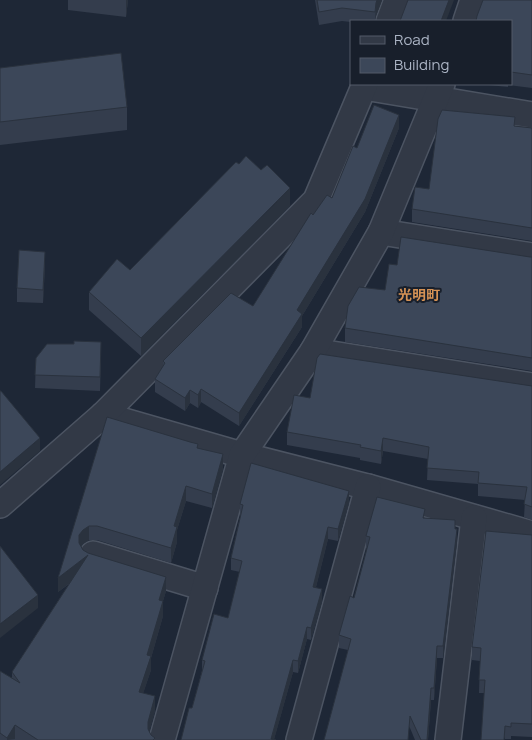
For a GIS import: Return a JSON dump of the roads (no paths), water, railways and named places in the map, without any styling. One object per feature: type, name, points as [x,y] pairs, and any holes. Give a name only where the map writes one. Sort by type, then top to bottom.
[{"type":"street","points":[[389,20],[397,0]]},
{"type":"street","points":[[466,20],[473,0]]},
{"type":"street","points":[[0,505],[103,415],[316,200],[364,86],[439,92],[532,115]]},
{"type":"street","points":[[162,740],[242,456],[314,350],[381,232],[439,92]]},
{"type":"street","points":[[381,232],[532,256]]},
{"type":"street","points":[[314,350],[532,386]]},
{"type":"street","points":[[103,415],[242,456],[368,487],[532,534]]},
{"type":"street","points":[[299,740],[368,487]]},
{"type":"street","points":[[448,740],[474,518]]},
{"type":"street","points":[[93,554],[205,588]]},
{"type":"district","name":"光明町","points":[[419,294]]}]
